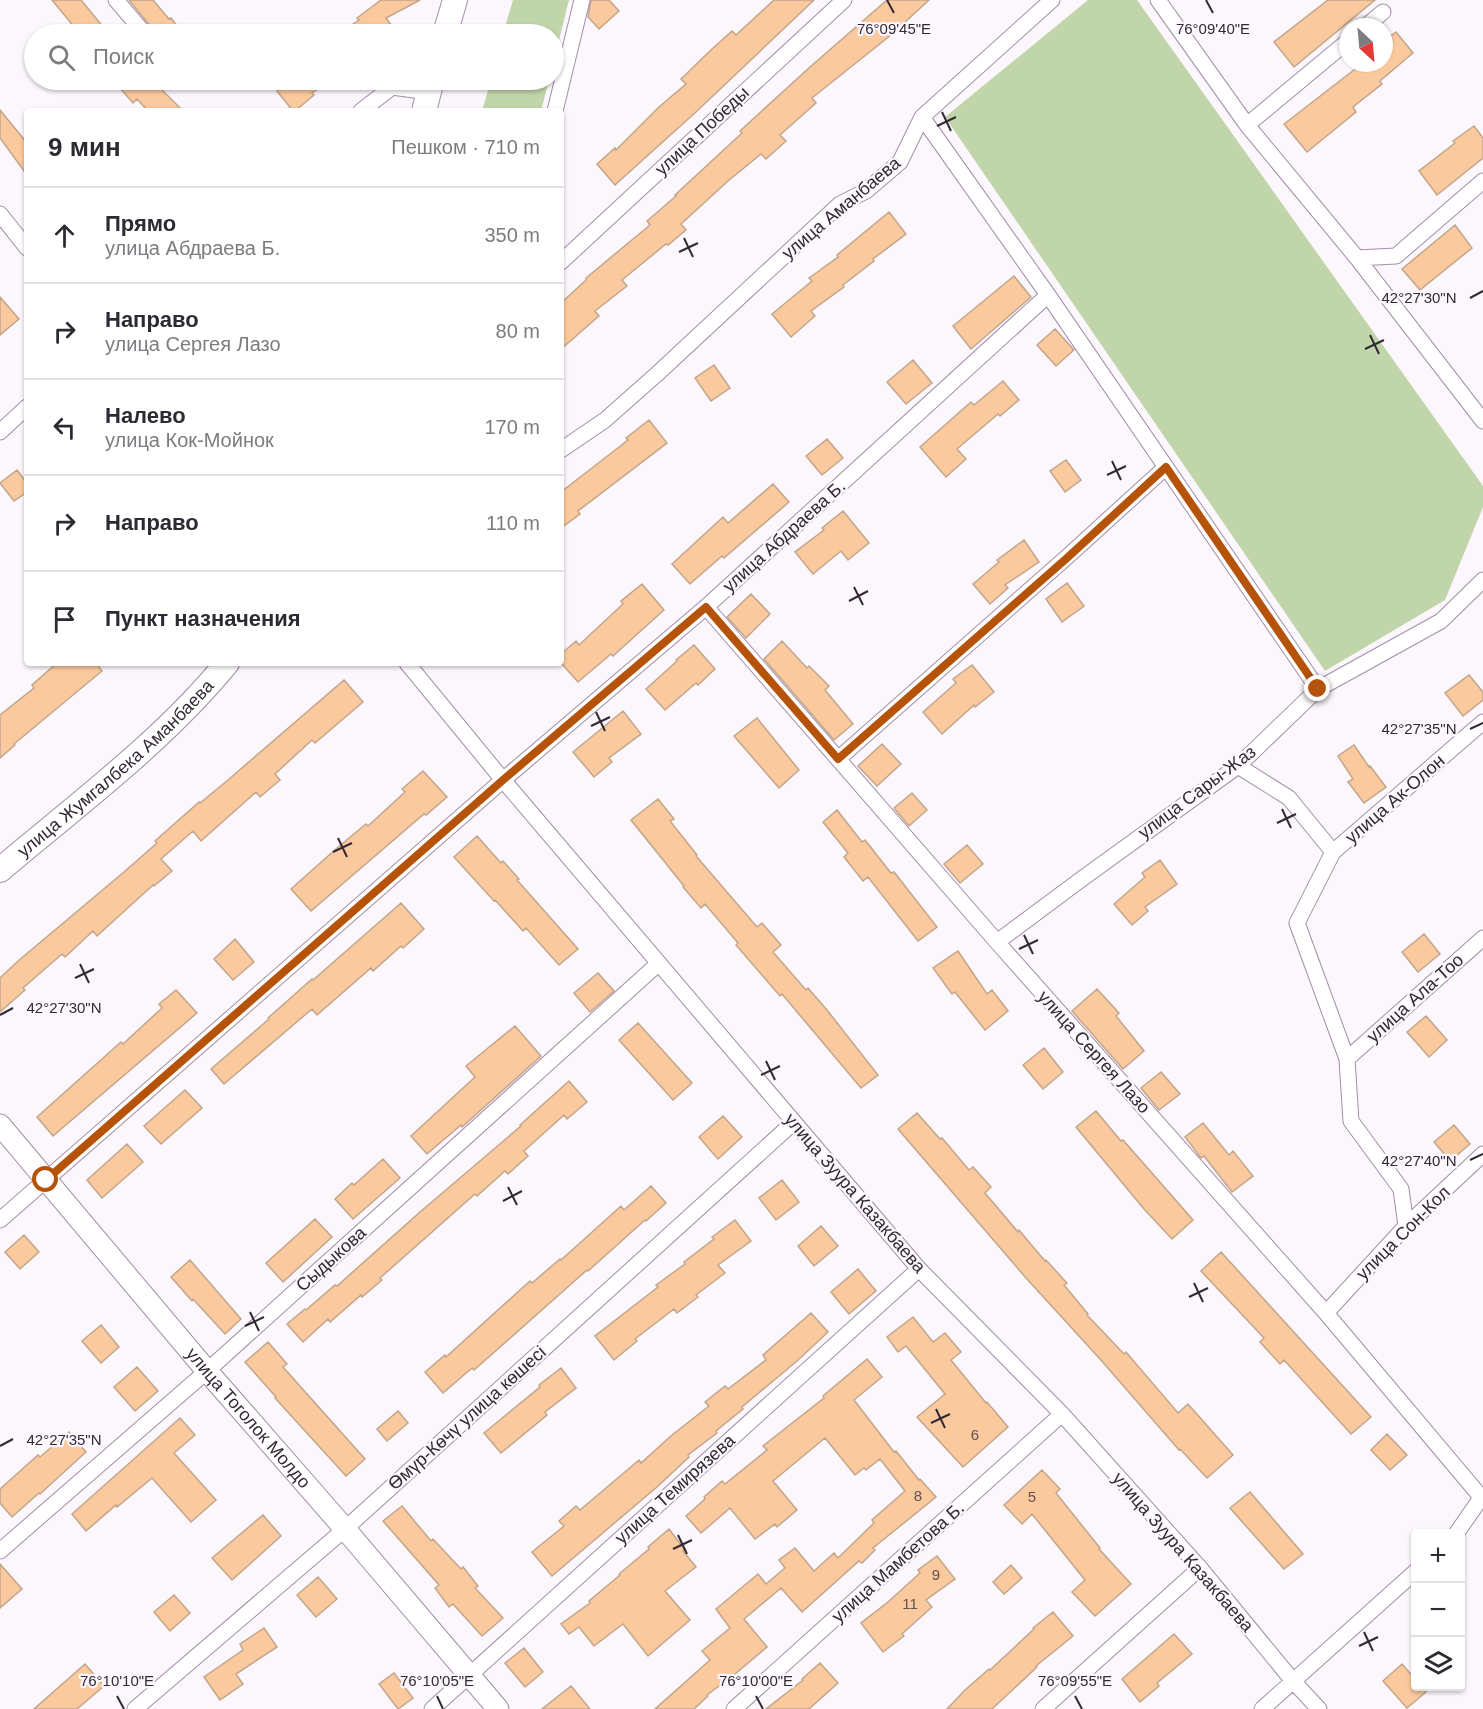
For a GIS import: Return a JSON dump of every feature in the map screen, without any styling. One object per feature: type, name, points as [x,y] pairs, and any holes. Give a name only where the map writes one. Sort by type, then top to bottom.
[{"type":"main road","points":[[448,24],[455,0]]},
{"type":"main road","name":"улица Жумгалбека Аманбаева","points":[[0,870],[145,748],[203,692],[225,666]]},
{"type":"street","points":[[116,0],[136,24]]},
{"type":"street","points":[[564,74],[582,0]]},
{"type":"street","name":"улица Победы","points":[[564,259],[844,0]]},
{"type":"street","name":"улица Аманбаева","points":[[564,448],[605,420],[840,204],[866,191],[900,162],[922,117],[1052,0]]},
{"type":"street","points":[[1158,0],[1247,126],[1357,258],[1483,421]]},
{"type":"street","points":[[1376,18],[1383,12]]},
{"type":"street","points":[[1247,126],[1339,49]]},
{"type":"street","points":[[365,108],[388,90]]},
{"type":"street","points":[[407,90],[428,94]]},
{"type":"street","points":[[556,108],[560,90]]},
{"type":"street","points":[[922,117],[1048,295],[1318,689]]},
{"type":"street","points":[[1357,258],[1396,256],[1483,181]]},
{"type":"street","points":[[0,214],[24,244]]},
{"type":"street","name":"улица Абдраева Б.","points":[[0,1220],[503,780],[706,607],[1048,295]]},
{"type":"street","points":[[0,432],[24,410]]},
{"type":"street","points":[[838,759],[1067,558],[1166,467]]},
{"type":"street","name":"улица Сары-Жаз","points":[[997,942],[1238,766],[1318,689],[1441,621],[1483,580]]},
{"type":"street","name":"улица Сергея Лазо","points":[[706,607],[997,942],[1326,1313],[1482,1496]]},
{"type":"street","name":"улица Зуура Казакбаева","points":[[409,666],[503,780],[919,1269],[1062,1414],[1200,1568],[1293,1681],[1319,1709]]},
{"type":"street","name":"улица Ак-Олон","points":[[1334,852],[1483,722]]},
{"type":"street","points":[[1238,766],[1289,798],[1334,852],[1297,923],[1347,1059],[1351,1121],[1401,1189],[1406,1226]]},
{"type":"street","name":"улица Ала-Тоо","points":[[1347,1059],[1483,938]]},
{"type":"street","name":"Сыдыкова","points":[[0,1551],[207,1371],[659,963]]},
{"type":"street","name":"Өмүр-Көчү улица көшесі","points":[[135,1709],[345,1529],[794,1122]]},
{"type":"street","name":"улица Тоголок Молдо","points":[[0,1125],[207,1371],[498,1709]]},
{"type":"street","name":"улица Сон-Кол","points":[[1326,1313],[1406,1226],[1483,1154]]},
{"type":"street","name":"улица Темирязева","points":[[432,1709],[919,1269]]},
{"type":"street","name":"улица Мамбетова Б.","points":[[734,1709],[1062,1414]]},
{"type":"street","points":[[1459,1529],[1482,1496]]},
{"type":"street","points":[[1043,1709],[1200,1568]]},
{"type":"street","points":[[1262,1709],[1411,1575]]},
{"type":"green space","points":[[513,0],[569,0],[563,24],[506,24]]},
{"type":"green space","points":[[1088,0],[1137,0],[1483,486],[1483,507],[1445,600],[1325,671],[945,117]]},
{"type":"green space","points":[[488,90],[546,90],[542,108],[483,108]]},
{"type":"building","points":[[52,0],[81,0],[101,24],[72,24]]},
{"type":"building","points":[[129,0],[153,0],[176,24],[149,24]]},
{"type":"building","points":[[381,0],[420,0],[386,18],[390,24],[353,24],[359,20],[357,18]]},
{"type":"building","points":[[591,0],[609,0],[619,11],[599,29],[588,17]]},
{"type":"building","points":[[774,0],[814,0],[615,185],[597,164],[615,148],[616,150],[686,84],[681,79],[712,49],[732,31],[736,35]]},
{"type":"building","points":[[887,0],[929,0],[891,35],[812,98],[816,103],[780,135],[786,141],[766,159],[761,154],[681,224],[686,230],[622,280],[627,286],[595,311],[599,316],[564,346],[564,300],[586,278],[650,225],[647,221],[810,67]]},
{"type":"building","points":[[1328,0],[1375,0],[1353,18],[1339,18],[1339,30],[1294,67],[1274,42]]},
{"type":"building","points":[[1396,32],[1413,53],[1393,70],[1393,34]]},
{"type":"building","points":[[1351,72],[1391,72],[1380,81],[1382,84],[1353,107],[1356,112],[1307,152],[1284,124]]},
{"type":"building","points":[[122,90],[162,90],[180,108],[145,108],[137,99],[133,103]]},
{"type":"building","points":[[316,90],[312,93],[314,95],[299,108],[291,108],[277,91]]},
{"type":"building","points":[[0,110],[24,139],[24,171],[0,138]]},
{"type":"building","points":[[1474,126],[1483,138],[1483,158],[1437,195],[1419,171]]},
{"type":"building","points":[[889,212],[906,234],[873,259],[874,261],[843,285],[844,287],[811,311],[815,316],[791,337],[772,314],[812,281],[809,278],[838,257],[837,255]]},
{"type":"building","points":[[1455,225],[1472,248],[1420,290],[1402,269]]},
{"type":"building","points":[[1014,276],[1031,297],[971,349],[953,326]]},
{"type":"building","points":[[0,297],[19,319],[0,335]]},
{"type":"building","points":[[1055,329],[1074,350],[1056,366],[1037,345]]},
{"type":"building","points":[[913,360],[932,383],[906,404],[887,382]]},
{"type":"building","points":[[714,365],[730,388],[711,401],[695,378]]},
{"type":"building","points":[[1003,381],[1019,400],[1000,416],[998,414],[957,449],[966,459],[946,477],[920,447],[971,402],[974,405]]},
{"type":"building","points":[[649,420],[667,443],[578,511],[580,514],[564,526],[564,490],[628,440],[626,438]]},
{"type":"building","points":[[827,439],[843,458],[822,475],[806,456]]},
{"type":"building","points":[[1066,460],[1081,480],[1065,492],[1050,471]]},
{"type":"building","points":[[17,470],[24,479],[24,494],[14,501],[0,483]]},
{"type":"building","points":[[773,484],[789,502],[690,584],[672,564],[723,517],[728,523]]},
{"type":"building","points":[[843,511],[869,543],[848,560],[841,551],[813,574],[795,552],[824,530],[822,528]]},
{"type":"building","points":[[1024,540],[1039,562],[1005,585],[1008,588],[990,604],[973,584],[999,562],[997,560]]},
{"type":"building","points":[[1067,583],[1084,606],[1062,622],[1046,599]]},
{"type":"building","points":[[642,584],[664,610],[613,656],[611,654],[578,682],[564,666],[564,651],[576,641],[579,645],[623,604],[621,601]]},
{"type":"building","points":[[751,594],[770,614],[746,638],[727,617]]},
{"type":"building","points":[[782,641],[807,668],[809,666],[829,686],[825,690],[853,724],[834,740],[764,659]]},
{"type":"building","points":[[694,645],[715,669],[665,710],[646,689]]},
{"type":"building","points":[[972,665],[994,692],[975,707],[974,705],[942,734],[923,712],[956,683],[953,679]]},
{"type":"building","points":[[54,666],[98,666],[102,671],[0,758],[0,715],[34,688],[32,685]]},
{"type":"building","points":[[1469,675],[1483,692],[1483,700],[1463,716],[1445,693]]},
{"type":"building","points":[[344,680],[363,702],[315,743],[312,740],[275,774],[280,780],[260,797],[256,792],[201,841],[193,831],[161,859],[172,871],[153,885],[97,936],[93,931],[65,957],[62,954],[23,988],[25,990],[0,1012],[0,978],[157,843],[155,841],[199,802],[228,780]]},
{"type":"building","points":[[623,711],[641,734],[609,758],[612,762],[594,777],[573,752]]},
{"type":"building","points":[[757,718],[799,770],[779,788],[734,736]]},
{"type":"building","points":[[882,744],[901,764],[877,786],[858,766]]},
{"type":"building","points":[[1354,745],[1386,787],[1364,803],[1348,782],[1353,779],[1338,756]]},
{"type":"building","points":[[423,771],[447,797],[311,911],[291,889],[366,824],[368,826],[405,792],[402,789]]},
{"type":"building","points":[[912,793],[927,810],[909,826],[894,808]]},
{"type":"building","points":[[658,799],[674,819],[670,821],[696,856],[757,927],[762,923],[781,945],[773,952],[827,1010],[878,1075],[861,1088],[782,994],[780,996],[736,945],[738,943],[705,904],[701,908],[631,820]]},
{"type":"building","points":[[837,810],[862,842],[865,840],[891,873],[894,872],[937,927],[918,941],[868,877],[863,881],[844,857],[848,853],[823,822]]},
{"type":"building","points":[[477,836],[501,863],[503,861],[578,949],[559,965],[526,928],[523,931],[454,857]]},
{"type":"building","points":[[967,845],[983,864],[960,883],[944,864]]},
{"type":"building","points":[[1160,860],[1177,884],[1145,907],[1148,911],[1132,925],[1114,904],[1145,877],[1142,873]]},
{"type":"building","points":[[401,903],[424,929],[373,971],[371,968],[317,1015],[312,1009],[224,1084],[211,1069]]},
{"type":"building","points":[[1424,934],[1440,954],[1418,972],[1402,952]]},
{"type":"building","points":[[235,939],[254,962],[233,980],[214,959]]},
{"type":"building","points":[[958,951],[987,994],[992,990],[1008,1011],[985,1030],[955,992],[952,994],[933,968]]},
{"type":"building","points":[[598,973],[614,991],[590,1012],[574,993]]},
{"type":"building","points":[[1097,989],[1119,1013],[1116,1016],[1144,1051],[1123,1069],[1072,1011]]},
{"type":"building","points":[[176,990],[197,1013],[53,1136],[37,1117],[121,1042],[123,1044],[162,1008],[159,1004]]},
{"type":"building","points":[[1426,1016],[1447,1040],[1429,1057],[1407,1032]]},
{"type":"building","points":[[638,1023],[692,1083],[673,1100],[619,1040]]},
{"type":"building","points":[[515,1026],[541,1056],[462,1127],[461,1125],[427,1154],[411,1136],[475,1077],[466,1066]]},
{"type":"building","points":[[1044,1048],[1063,1072],[1043,1089],[1023,1065]]},
{"type":"building","points":[[1161,1072],[1180,1094],[1159,1110],[1141,1088]]},
{"type":"building","points":[[569,1081],[587,1102],[567,1119],[564,1115],[524,1151],[528,1156],[508,1174],[505,1171],[477,1196],[475,1194],[380,1278],[382,1280],[330,1322],[328,1319],[303,1342],[287,1324],[335,1285],[337,1286],[521,1126]]},
{"type":"building","points":[[185,1090],[202,1108],[161,1144],[144,1126]]},
{"type":"building","points":[[1096,1111],[1193,1220],[1172,1239],[1076,1127]]},
{"type":"building","points":[[917,1113],[969,1170],[973,1167],[991,1187],[985,1193],[1018,1232],[1019,1230],[1067,1283],[1064,1285],[1087,1315],[1124,1354],[1126,1352],[1178,1413],[1188,1404],[1233,1455],[1207,1478],[1179,1450],[1026,1278],[898,1129]]},
{"type":"building","points":[[723,1116],[742,1137],[718,1159],[699,1137]]},
{"type":"building","points":[[1203,1123],[1229,1155],[1233,1151],[1253,1176],[1232,1192],[1204,1156],[1201,1158],[1185,1137]]},
{"type":"building","points":[[1454,1125],[1470,1144],[1450,1161],[1434,1142]]},
{"type":"building","points":[[127,1144],[143,1162],[102,1198],[87,1180]]},
{"type":"building","points":[[383,1159],[400,1178],[353,1219],[335,1199]]},
{"type":"building","points":[[782,1180],[799,1202],[776,1220],[759,1198]]},
{"type":"building","points":[[651,1186],[666,1203],[474,1370],[472,1368],[443,1393],[425,1372],[445,1355],[446,1357],[530,1281],[532,1283],[561,1260],[621,1206],[624,1210]]},
{"type":"building","points":[[315,1219],[332,1237],[283,1282],[266,1263]]},
{"type":"building","points":[[735,1220],[751,1241],[718,1265],[725,1273],[677,1313],[674,1309],[635,1339],[637,1341],[614,1360],[595,1336],[658,1287],[656,1285],[685,1264],[684,1262],[714,1239],[712,1237]]},
{"type":"building","points":[[821,1226],[838,1246],[814,1266],[798,1246]]},
{"type":"building","points":[[24,1235],[39,1252],[20,1269],[5,1252]]},
{"type":"building","points":[[1221,1252],[1371,1417],[1351,1434],[1284,1360],[1280,1364],[1260,1342],[1264,1338],[1201,1271]]},
{"type":"building","points":[[190,1260],[241,1319],[225,1334],[171,1277]]},
{"type":"building","points":[[858,1269],[876,1291],[849,1314],[831,1292]]},
{"type":"building","points":[[811,1313],[828,1332],[742,1407],[743,1409],[716,1431],[717,1433],[688,1455],[689,1457],[657,1487],[552,1576],[532,1552],[564,1526],[559,1521],[576,1506],[580,1510],[639,1460],[641,1463],[709,1406],[705,1402],[725,1386],[728,1389],[766,1360],[763,1355]]},
{"type":"building","points":[[913,1317],[933,1342],[945,1333],[961,1352],[951,1360],[1008,1427],[963,1467],[917,1417],[945,1394],[906,1346],[898,1352],[887,1337]]},
{"type":"building","points":[[101,1325],[119,1347],[101,1363],[82,1341]]},
{"type":"building","points":[[268,1342],[287,1364],[283,1367],[365,1459],[346,1476],[245,1362]]},
{"type":"building","points":[[867,1359],[882,1377],[854,1400],[894,1452],[896,1451],[936,1497],[873,1548],[875,1550],[862,1563],[859,1561],[802,1612],[781,1588],[744,1619],[767,1647],[707,1695],[694,1709],[655,1709],[710,1660],[702,1651],[730,1628],[716,1609],[758,1574],[766,1584],[785,1568],[779,1560],[795,1548],[814,1571],[834,1553],[838,1558],[874,1523],[872,1520],[905,1491],[880,1459],[855,1475],[825,1438],[773,1481],[797,1510],[777,1527],[775,1524],[755,1539],[730,1508],[701,1533],[686,1516],[722,1481],[725,1484],[767,1450],[763,1446],[824,1398],[823,1396]]},
{"type":"building","points":[[137,1367],[158,1391],[135,1411],[114,1387]]},
{"type":"building","points":[[561,1368],[576,1388],[545,1412],[547,1415],[501,1453],[484,1433]]},
{"type":"building","points":[[398,1411],[408,1423],[387,1441],[377,1429]]},
{"type":"building","points":[[180,1418],[195,1435],[174,1453],[216,1500],[191,1522],[152,1478],[86,1531],[72,1514]]},
{"type":"building","points":[[69,1432],[86,1452],[12,1517],[0,1503],[0,1489],[38,1455],[40,1457]]},
{"type":"building","points":[[1387,1434],[1407,1455],[1390,1470],[1371,1450]]},
{"type":"building","points":[[1042,1470],[1060,1489],[1056,1493],[1099,1549],[1131,1584],[1095,1616],[1072,1592],[1085,1580],[1032,1514],[1022,1524],[1004,1505]]},
{"type":"building","points":[[1250,1492],[1303,1554],[1284,1569],[1230,1508]]},
{"type":"building","points":[[402,1506],[431,1541],[433,1539],[461,1569],[463,1567],[478,1586],[475,1588],[503,1618],[482,1636],[453,1604],[449,1607],[435,1588],[439,1585],[383,1521]]},
{"type":"building","points":[[263,1515],[281,1536],[232,1580],[212,1558]]},
{"type":"building","points":[[669,1529],[696,1567],[665,1591],[690,1620],[648,1656],[623,1624],[594,1646],[579,1627],[569,1634],[561,1624],[590,1603],[589,1601]]},
{"type":"building","points":[[937,1556],[955,1579],[926,1600],[932,1607],[902,1634],[904,1636],[883,1652],[861,1623],[888,1602],[920,1573],[918,1570]]},
{"type":"building","points":[[0,1564],[22,1589],[0,1608]]},
{"type":"building","points":[[1011,1565],[1022,1578],[1004,1594],[993,1582]]},
{"type":"building","points":[[318,1577],[337,1599],[316,1617],[297,1595]]},
{"type":"building","points":[[174,1595],[190,1613],[170,1631],[154,1612]]},
{"type":"building","points":[[1053,1612],[1073,1636],[1036,1666],[992,1709],[947,1709],[965,1690]]},
{"type":"building","points":[[264,1628],[277,1647],[236,1674],[243,1684],[220,1700],[204,1677],[243,1650],[240,1644]]},
{"type":"building","points":[[1174,1634],[1192,1654],[1157,1683],[1159,1686],[1140,1702],[1122,1679]]},
{"type":"building","points":[[524,1648],[543,1672],[525,1687],[505,1663]]},
{"type":"building","points":[[820,1663],[838,1683],[809,1709],[766,1709],[803,1680]]},
{"type":"building","points":[[85,1664],[104,1686],[77,1709],[34,1709]]},
{"type":"building","points":[[1402,1664],[1411,1674],[1411,1691],[1426,1692],[1407,1708],[1383,1681]]},
{"type":"building","points":[[394,1673],[413,1698],[398,1709],[379,1684]]},
{"type":"building","points":[[571,1686],[590,1709],[542,1709]]},
{"type":"route","points":[[46,1180],[503,780],[706,607],[838,759],[1067,558],[1166,467],[1318,689]]}]
